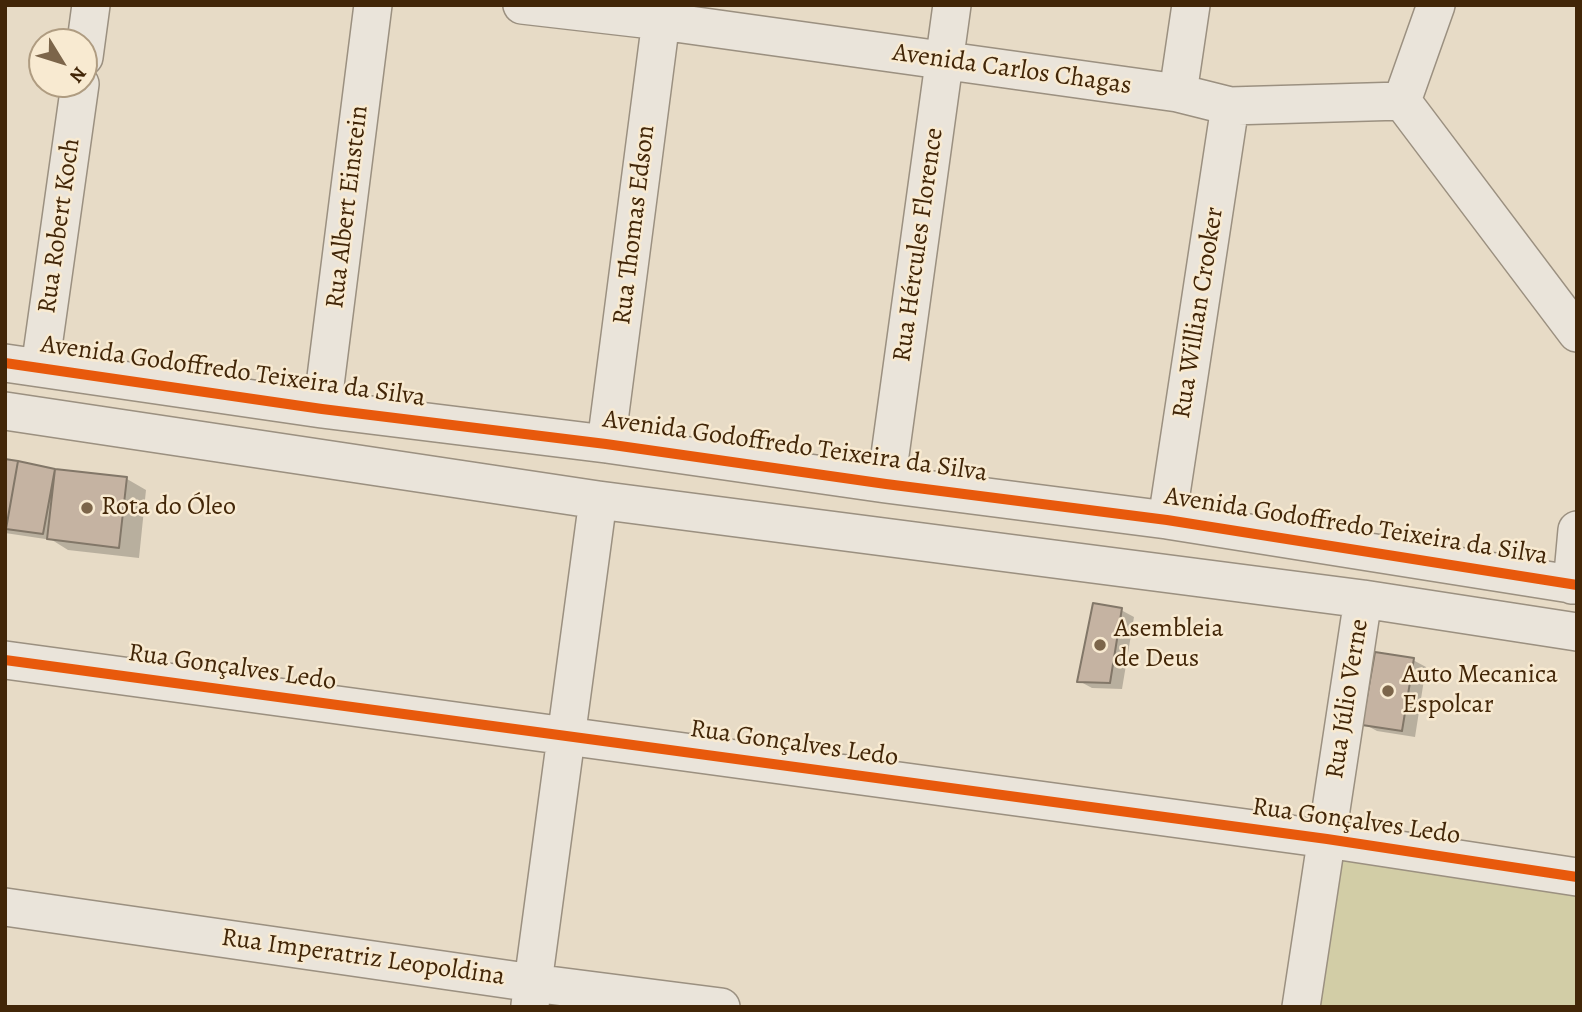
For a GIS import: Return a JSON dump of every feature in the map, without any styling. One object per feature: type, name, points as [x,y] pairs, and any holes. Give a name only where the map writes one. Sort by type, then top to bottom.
[{"type":"street","points":[[88,28],[91,5]]},
{"type":"street","name":"Rua Albert Einstein","points":[[322,409],[373,5]]},
{"type":"street","name":"Avenida Carlos Chagas","points":[[522,5],[662,13],[945,61],[1178,93],[1230,106],[1402,101]]},
{"type":"street","name":"Rua Hércules Florence","points":[[886,484],[953,5]]},
{"type":"street","points":[[1178,93],[1191,5]]},
{"type":"street","points":[[1436,5],[1402,101],[1577,333]]},
{"type":"street","name":"Rua Thomas Edson","points":[[606,444],[662,13]]},
{"type":"street","name":"Rua Robert Koch","points":[[23,365],[77,98]]},
{"type":"street","name":"Rua Willian Crooker","points":[[1167,520],[1230,106]]},
{"type":"street","name":"Avenida Godoffredo Teixeira da Silva","points":[[23,365],[322,409],[606,444],[1167,520],[1574,585]]},
{"type":"street","points":[[5,411],[598,500],[1363,599],[1577,632]]},
{"type":"street","points":[[531,995],[598,500]]},
{"type":"street","points":[[1574,585],[1577,530]]},
{"type":"street","name":"Rua Júlio Verne","points":[[1301,1007],[1363,599]]},
{"type":"street","name":"Rua Gonçalves Ledo","points":[[5,660],[1327,839],[1577,877]]},
{"type":"street","name":"Rua Imperatriz Leopoldina","points":[[5,907],[531,995],[721,1007]]},
{"type":"shaded area","points":[[1344,854],[1577,890],[1577,1007],[1317,1007],[1335,866]]},
{"type":"building","points":[[5,459],[18,461],[6,529],[5,529]]},
{"type":"building","points":[[18,461],[55,469],[43,534],[6,529]]},
{"type":"building","name":"Rota do Óleo","points":[[55,469],[127,477],[119,548],[47,539]]},
{"type":"building","name":"Asembleia de Deus","points":[[1093,603],[1122,608],[1110,683],[1077,682]]},
{"type":"building","name":"Auto Mecanica Espolcar","points":[[1375,652],[1414,658],[1402,731],[1362,725]]},
{"type":"cycle path","points":[[5,363],[322,409],[606,444],[1167,520],[1577,585]]},
{"type":"cycle path","points":[[5,660],[1327,839],[1577,877]]},
{"type":"place","name":"Rota do Óleo","points":[[87,508]]},
{"type":"place","name":"Asembleia de Deus","points":[[1100,645]]},
{"type":"place","name":"Auto Mecanica Espolcar","points":[[1388,691]]}]
